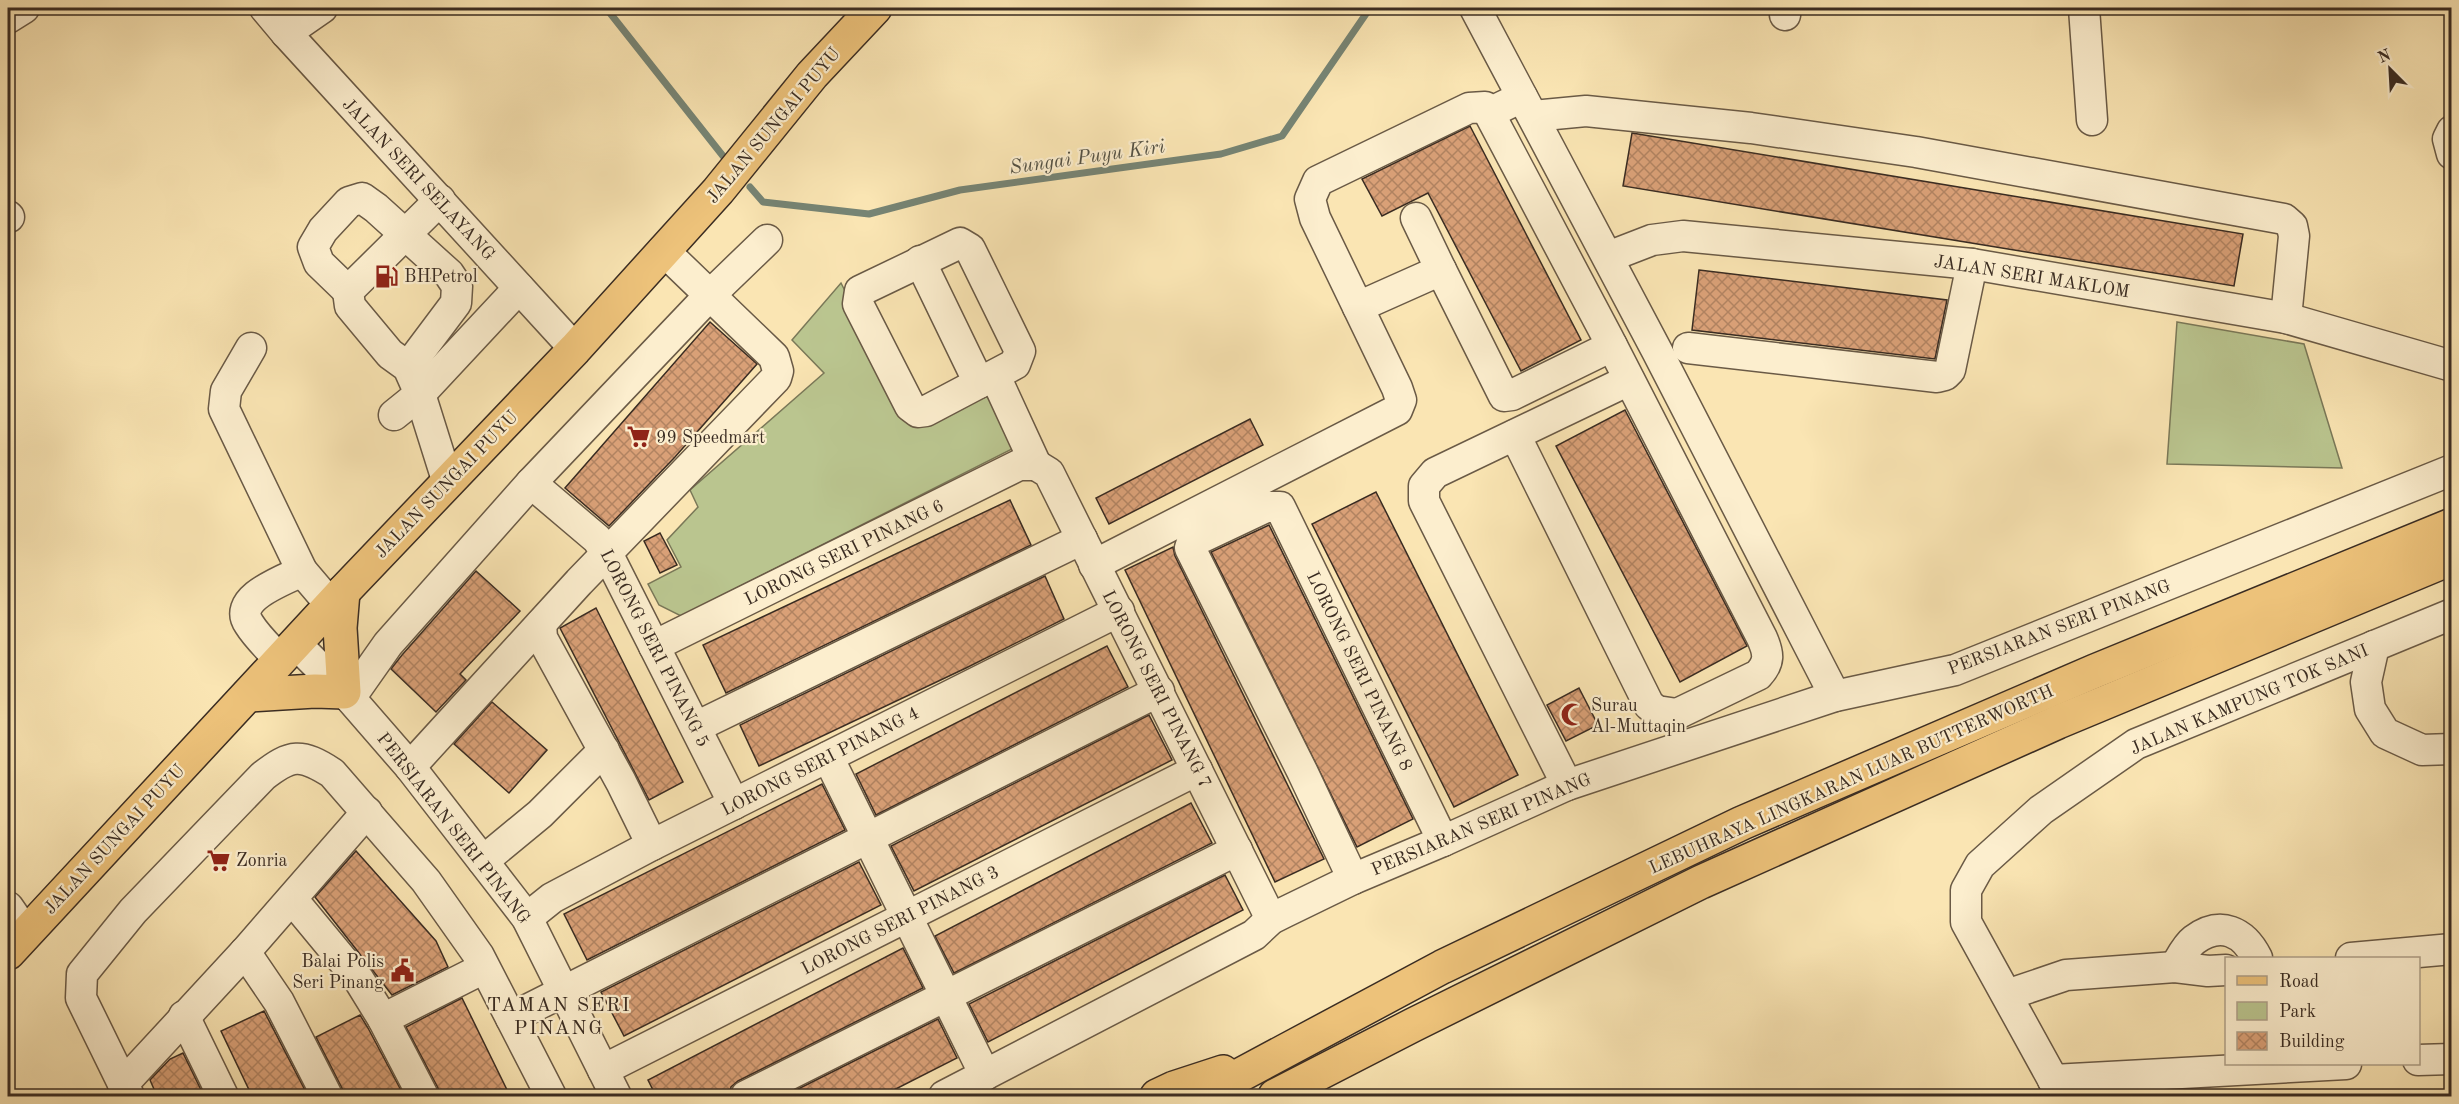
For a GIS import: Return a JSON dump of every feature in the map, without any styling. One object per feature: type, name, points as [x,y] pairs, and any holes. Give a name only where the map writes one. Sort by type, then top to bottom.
[{"type":"main road","name":"JALAN SUNGAI PUYU","points":[[14,931],[248,695],[575,348],[718,191],[812,75],[875,8]]},
{"type":"main road","name":"LEBUHRAYA LINGKARAN LUAR BUTTERWORTH","points":[[1201,1096],[1442,967],[1742,823],[2095,671],[2451,525]]},
{"type":"main road","name":"LEBUHRAYA LINGKARAN LUAR BUTTERWORTH","points":[[1275,1096],[1297,1088],[1413,1025],[1701,882],[2058,722],[2451,558]]},
{"type":"main road","points":[[248,695],[315,691],[347,695],[337,599]]},
{"type":"main road","points":[[1157,1096],[1174,1088],[1290,1049]]},
{"type":"street","points":[[8,18],[24,8]]},
{"type":"street","name":"JALAN SERI SELAYANG","points":[[265,8],[575,348]]},
{"type":"street","points":[[286,33],[322,8]]},
{"type":"street","points":[[1475,8],[1608,257],[1835,696]]},
{"type":"street","points":[[2084,8],[2092,120]]},
{"type":"street","points":[[696,727],[1088,552],[1397,410],[1401,400],[1397,388],[1315,219],[1310,199],[1318,181],[1469,108],[1485,107],[1612,346],[1768,653],[1767,666],[1758,675],[1677,714],[1657,711],[1649,705],[1515,435]]},
{"type":"street","points":[[1489,113],[1527,107],[1751,128],[1916,152],[2284,219],[2292,226],[2294,236],[2286,318]]},
{"type":"street","points":[[2451,131],[2448,139],[2451,154]]},
{"type":"street","points":[[408,367],[456,303],[457,286],[449,274],[362,198],[349,202],[323,230],[313,247],[319,262],[348,291],[350,306],[390,354],[408,367],[420,394],[448,483]]},
{"type":"street","points":[[348,291],[440,200]]},
{"type":"street","points":[[1416,218],[1504,396],[1512,395],[1612,346]]},
{"type":"street","name":"JALAN SERI MAKLOM","points":[[1608,257],[1652,240],[1683,236],[1972,264],[2286,318],[2451,366]]},
{"type":"street","points":[[347,695],[388,644],[531,483],[709,296],[767,240]]},
{"type":"street","points":[[960,243],[970,249],[1020,351],[1015,364],[987,380],[926,411],[918,412],[910,406],[858,304],[860,291],[960,243]]},
{"type":"street","points":[[410,767],[542,624],[776,378],[778,371],[774,357],[663,250]]},
{"type":"street","name":"LORONG SERI PINANG 7","points":[[920,261],[1036,465],[1049,473],[1271,919]]},
{"type":"street","points":[[1688,348],[1937,377],[1945,375],[1950,370],[1972,264]]},
{"type":"street","points":[[1358,307],[1441,270]]},
{"type":"street","points":[[394,415],[420,394],[519,288]]},
{"type":"street","points":[[251,348],[226,391],[224,409],[302,571],[337,599]]},
{"type":"street","points":[[1567,785],[1424,501],[1424,486],[1435,473],[1629,380]]},
{"type":"street","name":"LORONG SERI PINANG 6","points":[[654,646],[1019,465],[1036,465]]},
{"type":"street","name":"PERSIARAN SERI PINANG","points":[[944,1096],[1254,935],[1271,919],[1353,879],[1567,785],[1835,696],[1955,670],[2451,470]]},
{"type":"street","name":"LORONG SERI PINANG 5","points":[[531,483],[597,539],[608,555],[734,804]]},
{"type":"street","name":"LORONG SERI PINANG 8","points":[[1353,879],[1297,760],[1190,548],[1192,542],[1272,506],[1280,507],[1443,841]]},
{"type":"street","name":"PERSIARAN SERI PINANG","points":[[302,571],[252,597],[245,612],[247,623],[347,695],[410,767],[527,918],[616,1096]]},
{"type":"street","name":"LORONG SERI PINANG 4","points":[[527,918],[552,898],[651,846],[1119,611]]},
{"type":"street","name":"JALAN KAMPUNG TOK SANI","points":[[2058,1088],[1966,922],[1966,890],[1980,864],[2041,810],[2136,744],[2451,614]]},
{"type":"street","points":[[542,624],[542,638],[604,750],[651,846]]},
{"type":"street","points":[[2374,646],[2366,682],[2370,710],[2385,733],[2422,750],[2451,748]]},
{"type":"street","points":[[511,1018],[1159,691]]},
{"type":"street","points":[[483,861],[540,814],[604,750]]},
{"type":"street","points":[[828,757],[985,1075]]},
{"type":"street","points":[[367,812],[245,952],[184,1016],[126,1090],[81,998],[82,974],[133,911],[263,776],[281,762],[299,758],[315,762],[332,773],[367,812],[426,881],[484,968],[551,1096]]},
{"type":"street","name":"LORONG SERI PINANG 3","points":[[603,1070],[1197,770]]},
{"type":"street","points":[[746,1096],[1237,850]]},
{"type":"street","points":[[292,899],[359,980],[383,1019],[423,1096]]},
{"type":"street","points":[[2175,968],[2193,941],[2219,930],[2234,931],[2250,944],[2256,957]]},
{"type":"street","points":[[2362,957],[2451,949]]},
{"type":"street","points":[[245,952],[279,1002],[327,1096]]},
{"type":"street","points":[[383,1019],[484,968]]},
{"type":"street","points":[[2007,995],[2066,975],[2175,968],[2225,970]]},
{"type":"street","points":[[184,1016],[224,1096]]},
{"type":"street","points":[[2420,1060],[2451,1059]]},
{"type":"street","points":[[2058,1088],[2142,1085],[2336,1065]]},
{"type":"green space","points":[[841,283],[914,426],[985,390],[1014,448],[681,616],[659,605],[648,584],[681,567],[667,540],[698,507],[690,490],[824,373],[792,340]]},
{"type":"green space","points":[[2177,322],[2304,344],[2342,468],[2167,464]]},
{"type":"building","points":[[1470,126],[1581,340],[1521,371],[1428,193],[1382,216],[1362,179]]},
{"type":"building","points":[[1632,133],[2243,234],[2234,286],[1623,186]]},
{"type":"building","points":[[1699,270],[1947,300],[1935,359],[1692,330]]},
{"type":"building","points":[[710,322],[757,364],[675,457],[609,526],[565,488]]},
{"type":"building","points":[[1625,410],[1747,646],[1680,682],[1556,446]]},
{"type":"building","points":[[1250,419],[1263,445],[1109,524],[1096,498]]},
{"type":"building","points":[[1376,492],[1518,775],[1454,807],[1312,524]]},
{"type":"building","points":[[1010,500],[1031,545],[726,693],[703,645]]},
{"type":"building","points":[[1269,525],[1413,819],[1357,847],[1211,552]]},
{"type":"building","points":[[660,533],[677,565],[660,573],[644,541]]},
{"type":"building","points":[[1173,547],[1175,556],[1324,859],[1275,882],[1125,570]]},
{"type":"building","points":[[476,571],[520,611],[460,674],[466,680],[436,712],[391,669]]},
{"type":"building","points":[[1045,576],[1064,619],[759,766],[740,725]]},
{"type":"building","points":[[596,608],[683,782],[649,800],[560,628]]},
{"type":"building","points":[[1107,646],[1128,687],[876,815],[856,774]]},
{"type":"building","name":"Surau Al-Muttaqin","points":[[1579,688],[1598,725],[1566,741],[1547,705]]},
{"type":"building","points":[[492,702],[547,750],[509,793],[454,744]]},
{"type":"building","points":[[1149,715],[1172,760],[914,891],[891,846]]},
{"type":"building","points":[[822,784],[845,830],[587,960],[564,914]]},
{"type":"building","points":[[1191,803],[1212,843],[954,973],[935,936]]},
{"type":"building","points":[[356,851],[436,941],[448,967],[392,995],[315,897]]},
{"type":"building","points":[[859,862],[881,905],[624,1036],[601,992]]},
{"type":"building","points":[[1225,875],[1243,910],[988,1042],[969,1004]]},
{"type":"building","points":[[903,948],[923,988],[738,1081],[731,1087],[729,1096],[656,1096],[648,1080]]},
{"type":"building","points":[[462,998],[510,1096],[440,1096],[406,1027]]},
{"type":"building","points":[[264,1011],[308,1096],[252,1096],[221,1031]]},
{"type":"building","points":[[360,1015],[404,1096],[346,1096],[316,1037]]},
{"type":"building","points":[[938,1019],[957,1058],[882,1096],[784,1096]]},
{"type":"building","points":[[183,1053],[204,1096],[157,1096],[150,1080],[170,1059]]},
{"type":"waterway","points":[[606,8],[723,156]]},
{"type":"waterway","name":"Sungai Puyu Kiri","points":[[750,187],[763,202],[869,214],[960,190],[1221,154],[1282,136],[1370,8]]},
{"type":"place","name":"BHPetrol","points":[[386,276]]},
{"type":"place","name":"99 Speedmart","points":[[638,437]]},
{"type":"place","name":"Surau Al-Muttaqin","points":[[1573,715]]},
{"type":"place","name":"Zonria","points":[[218,860]]},
{"type":"place","name":"Balai Polis Seri Pinang","points":[[402,971]]},
{"type":"district","name":"TAMAN SERI PINANG","points":[[559,1016]]}]
